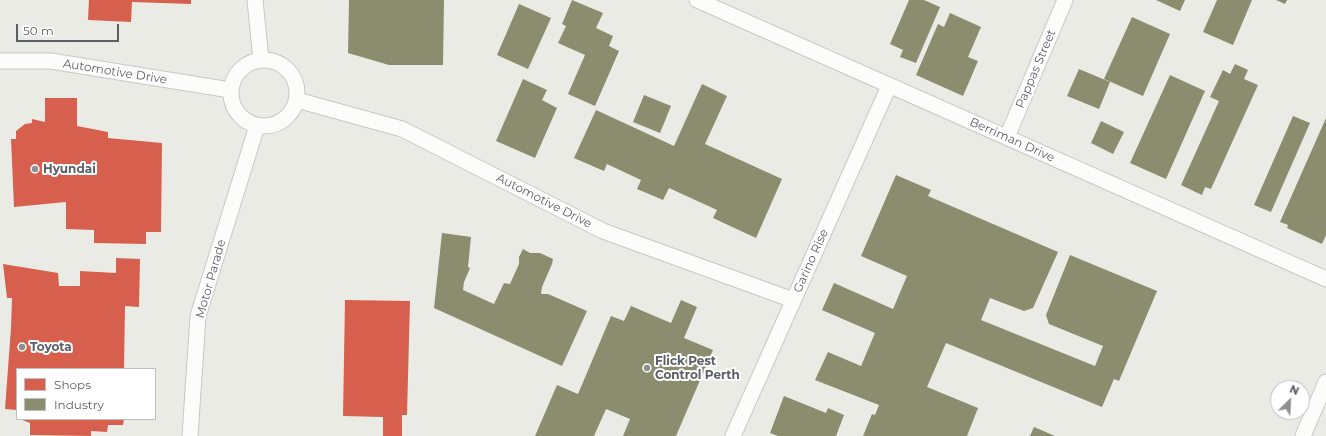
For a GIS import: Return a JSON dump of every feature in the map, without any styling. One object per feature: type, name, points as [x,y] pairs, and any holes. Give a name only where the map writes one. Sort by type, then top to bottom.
[{"type":"street","points":[[255,0],[261,60]]},
{"type":"street","name":"Berriman Drive","points":[[697,0],[1326,279]]},
{"type":"street","name":"Pappas Street","points":[[1007,137],[1065,0]]},
{"type":"street","points":[[261,60],[274,61],[284,67],[293,76],[297,88],[297,100],[292,112],[282,121],[270,126],[257,126],[246,122],[237,113],[231,102],[230,90],[233,79],[240,69],[250,62],[261,60]]},
{"type":"street","name":"Automotive Drive","points":[[0,61],[51,61],[230,90]]},
{"type":"street","name":"Garino Rise","points":[[733,436],[889,86]]},
{"type":"street","name":"Automotive Drive","points":[[297,100],[402,128],[603,231],[793,300]]},
{"type":"street","name":"Motor Parade","points":[[190,436],[198,316],[257,126]]},
{"type":"street","points":[[1303,436],[1326,382]]},
{"type":"building: Shops","points":[[89,0],[191,0],[191,4],[132,2],[131,22],[88,20]]},
{"type":"building: Shops","points":[[45,98],[77,98],[77,126],[108,132],[108,138],[162,143],[161,232],[146,232],[146,244],[94,243],[94,230],[66,229],[66,202],[14,207],[11,139],[16,139],[16,131],[25,124],[32,123],[32,119],[45,122]]},
{"type":"building: Shops","points":[[116,258],[140,259],[139,307],[125,306],[124,368],[16,368],[16,410],[5,409],[12,298],[7,298],[3,264],[58,273],[59,286],[80,286],[80,271],[116,273]]},
{"type":"building: Shops","points":[[345,300],[410,301],[407,415],[402,415],[402,436],[383,436],[383,417],[343,416]]},
{"type":"building: Shops","points":[[22,420],[124,420],[123,425],[108,425],[107,432],[91,431],[91,436],[30,435],[30,423]]},
{"type":"building: Industry","points":[[349,0],[444,0],[443,65],[389,65],[348,53]]},
{"type":"building: Industry","points":[[572,0],[603,13],[596,28],[613,36],[609,46],[619,51],[595,106],[568,94],[585,55],[558,43],[566,26],[562,24]]},
{"type":"building: Industry","points":[[909,0],[924,0],[940,7],[916,63],[900,57],[903,50],[890,44]]},
{"type":"building: Industry","points":[[1156,0],[1185,0],[1180,11]]},
{"type":"building: Industry","points":[[1217,0],[1252,0],[1233,45],[1203,32]]},
{"type":"building: Industry","points":[[1276,0],[1287,0],[1285,4]]},
{"type":"building: Industry","points":[[519,4],[551,18],[528,69],[497,55]]},
{"type":"building: Industry","points":[[950,13],[981,27],[968,57],[978,61],[963,96],[916,75],[938,24],[944,27]]},
{"type":"building: Industry","points":[[1132,17],[1170,34],[1143,96],[1104,79]]},
{"type":"building: Industry","points":[[1235,64],[1248,70],[1244,79],[1258,85],[1211,189],[1205,187],[1202,195],[1181,185],[1219,101],[1210,97],[1223,70],[1230,74]]},
{"type":"building: Industry","points":[[1079,69],[1110,82],[1099,109],[1067,96]]},
{"type":"building: Industry","points":[[1170,75],[1205,91],[1166,179],[1130,163]]},
{"type":"building: Industry","points":[[523,79],[547,90],[542,100],[557,108],[535,158],[496,141]]},
{"type":"building: Industry","points":[[702,84],[727,96],[705,144],[782,179],[756,238],[713,218],[717,210],[669,188],[663,200],[637,189],[641,180],[607,164],[604,171],[574,158],[596,110],[674,146]]},
{"type":"building: Industry","points":[[644,95],[671,106],[660,133],[633,122]]},
{"type":"building: Industry","points":[[1293,116],[1310,123],[1271,212],[1254,205]]},
{"type":"building: Industry","points":[[1326,118],[1326,235],[1322,244],[1287,228],[1288,225],[1280,222]]},
{"type":"building: Industry","points":[[1101,121],[1124,132],[1113,154],[1091,143]]},
{"type":"building: Industry","points":[[896,175],[931,190],[928,196],[1058,252],[1033,308],[1024,311],[990,298],[981,320],[1095,366],[1103,346],[1049,324],[1046,315],[1070,255],[1157,291],[1119,381],[1114,379],[1102,407],[946,343],[927,387],[978,408],[967,436],[863,436],[872,414],[875,415],[879,405],[815,380],[828,352],[861,366],[875,333],[822,310],[834,283],[893,309],[907,276],[861,256]]},
{"type":"building: Industry","points":[[442,233],[471,237],[468,267],[470,268],[464,282],[463,290],[494,304],[504,283],[510,284],[519,264],[519,257],[523,249],[530,253],[540,253],[553,259],[542,287],[541,294],[548,294],[587,311],[562,366],[434,308]]},
{"type":"building: Industry","name":"Flick Pest Control Perth","points":[[681,300],[697,307],[684,338],[713,350],[676,436],[623,436],[630,419],[606,409],[594,436],[535,436],[557,385],[578,394],[611,316],[624,321],[631,306],[671,323]]},
{"type":"building: Industry","points":[[784,396],[826,413],[828,408],[844,415],[836,436],[778,436],[770,433]]},
{"type":"building: Industry","points":[[1034,427],[1055,436],[1030,436]]},
{"type":"place","name":"Hyundai","points":[[35,169]]},
{"type":"place","name":"Toyota","points":[[22,347]]},
{"type":"place","name":"Flick Pest Control Perth","points":[[647,368]]}]
